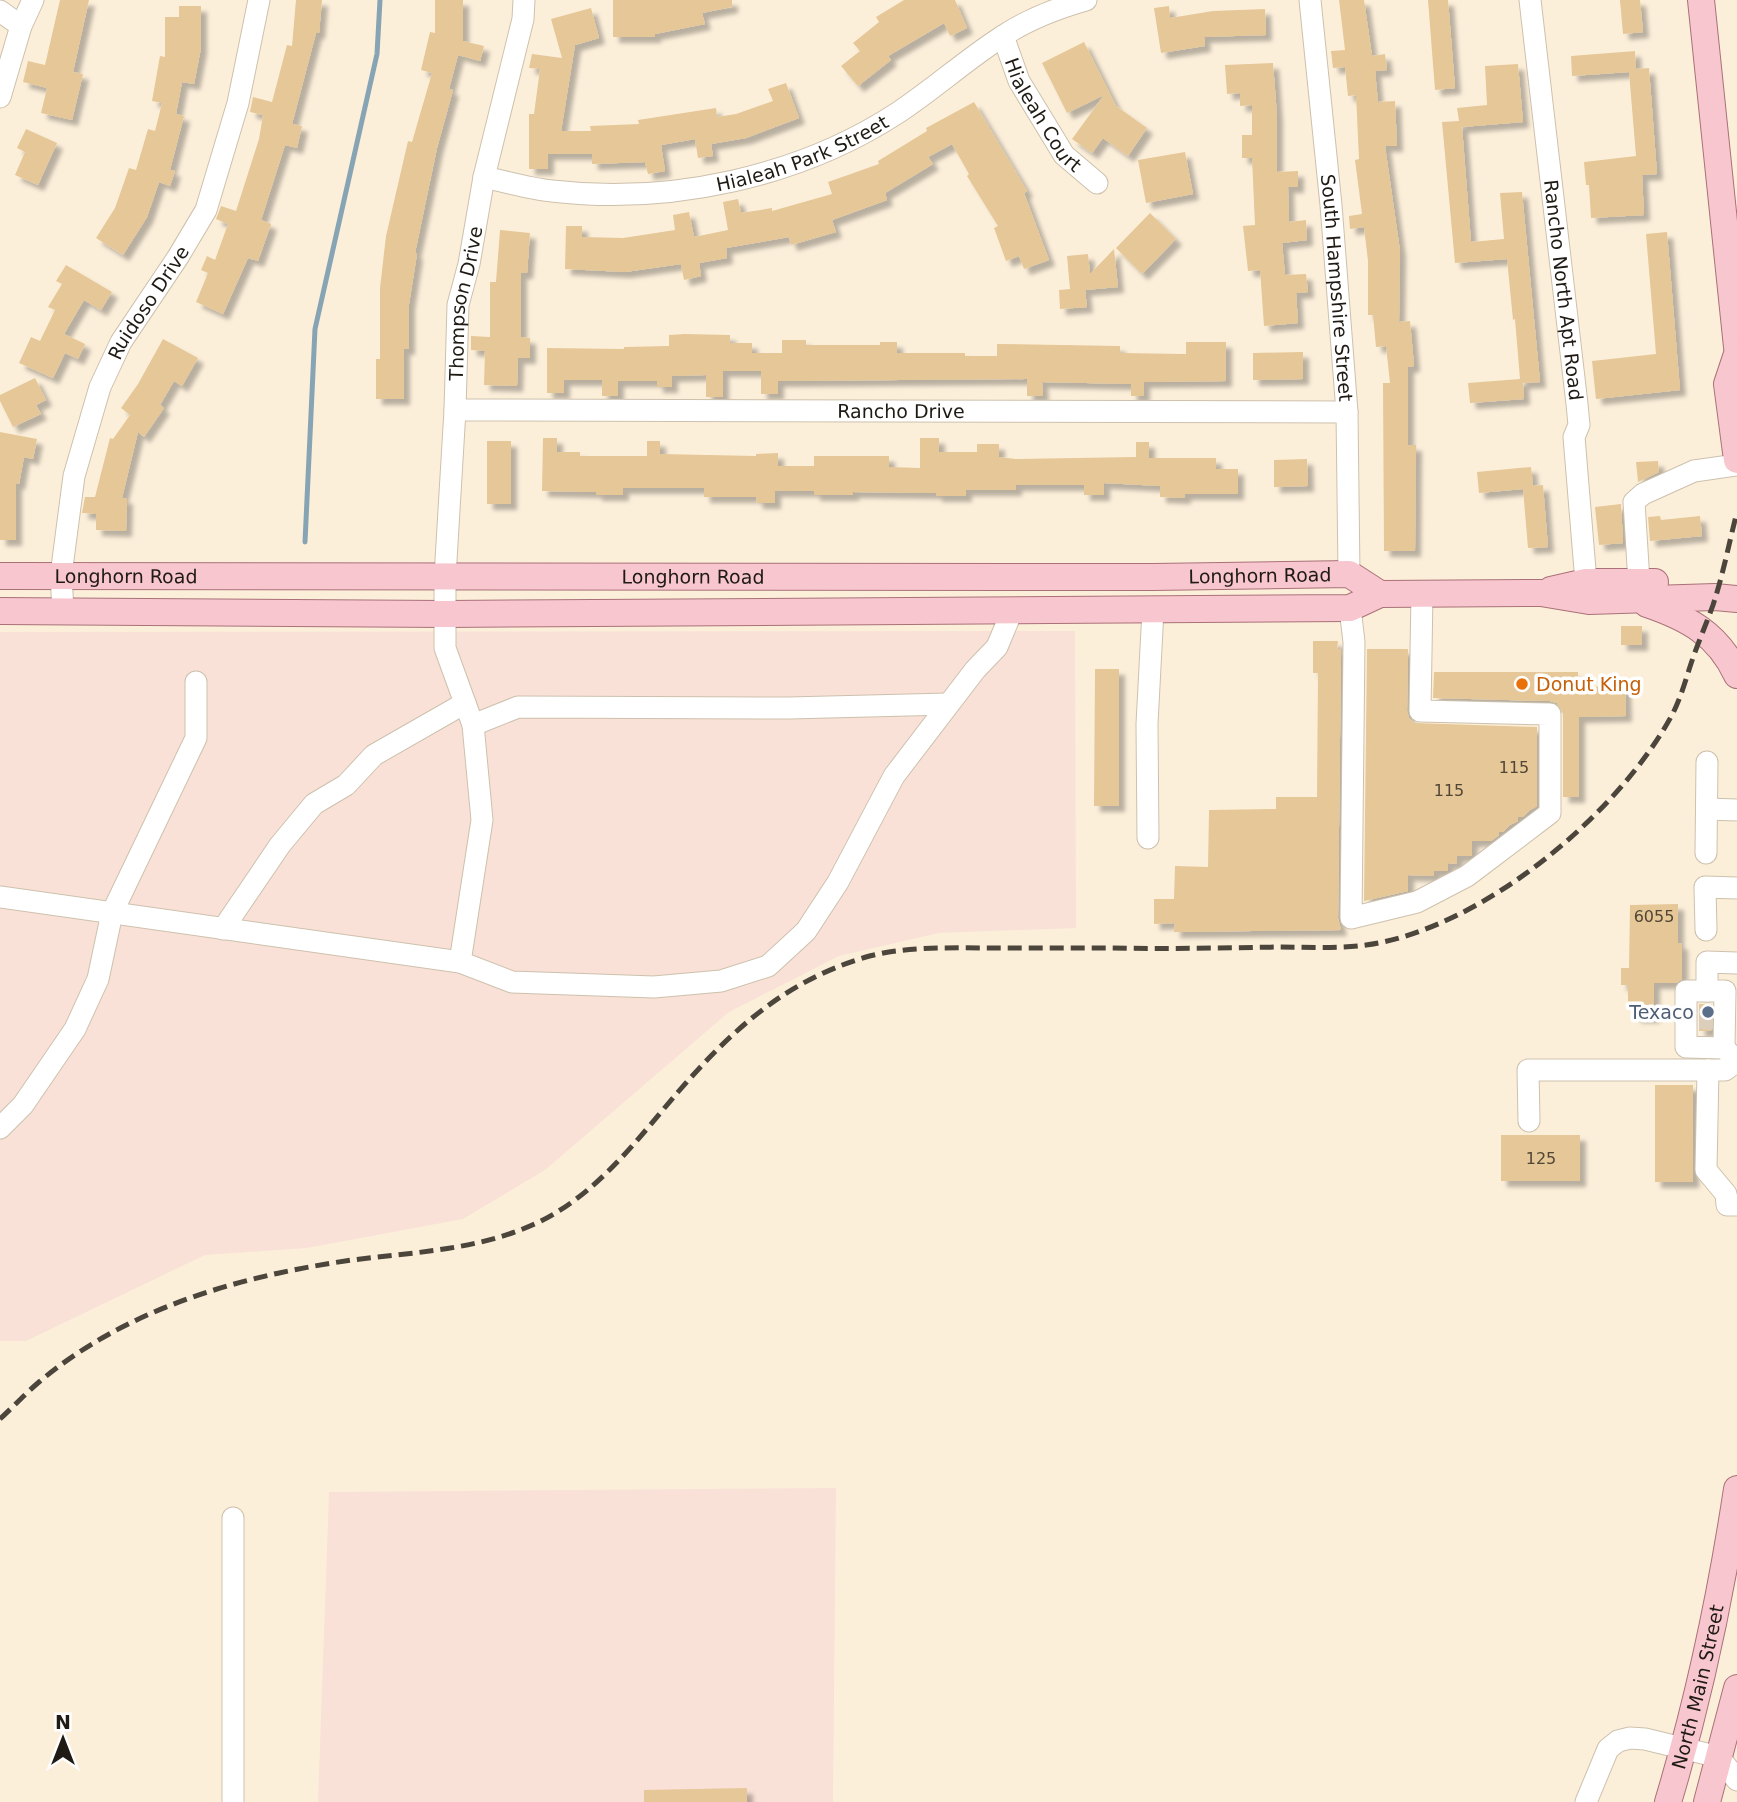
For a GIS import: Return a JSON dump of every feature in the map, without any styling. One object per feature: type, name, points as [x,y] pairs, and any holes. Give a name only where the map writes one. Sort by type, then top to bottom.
[{"type":"main road","points":[[1701,0],[1737,347]]},
{"type":"main road","points":[[1737,354],[1727,384],[1737,463]]},
{"type":"main road","name":"Longhorn Road","points":[[0,576],[1153,577],[1349,574],[1380,594]]},
{"type":"main road","points":[[1153,577],[1153,610]]},
{"type":"main road","name":"Longhorn Road","points":[[0,611],[445,614],[1350,608],[1380,594],[1541,593],[1589,601],[1637,591],[1737,581]]},
{"type":"main road","name":"Longhorn Road","points":[[1541,593],[1586,582],[1637,591],[1737,599]]},
{"type":"main road","points":[[1637,591],[1703,630],[1727,656],[1737,675]]},
{"type":"main road","name":"North Main Street","points":[[1668,1802],[1713,1628],[1737,1489]]},
{"type":"main road","name":"North Main Street","points":[[1707,1802],[1737,1688]]},
{"type":"street","points":[[0,97],[21,26],[33,0]]},
{"type":"street","name":"Ruidoso Drive","points":[[63,611],[61,575],[74,476],[100,387],[121,342],[206,210],[238,103],[259,0]]},
{"type":"street","name":"Thompson Drive","points":[[460,962],[482,820],[473,725],[445,648],[444,577],[455,411],[458,305],[469,264],[484,177],[523,19],[524,0]]},
{"type":"street","name":"Hialeah Park Street","points":[[484,177],[550,191],[606,195],[701,186],[765,172],[819,155],[858,136],[899,112],[1003,36],[1036,19],[1086,0]]},
{"type":"street","name":"South Hampshire Street","points":[[1310,0],[1331,205],[1347,412],[1349,574]]},
{"type":"street","name":"Rancho North Apt Road","points":[[1530,0],[1577,404],[1579,425],[1574,437],[1586,582]]},
{"type":"street","points":[[0,11],[21,26]]},
{"type":"street","name":"Hialeah Court","points":[[1003,36],[1019,81],[1064,155],[1097,183]]},
{"type":"street","name":"Rancho Drive","points":[[455,411],[1347,412]]},
{"type":"street","points":[[1637,591],[1634,502],[1643,494],[1693,471],[1737,463]]},
{"type":"street","points":[[1350,608],[1354,642],[1351,918],[1418,902],[1467,876],[1550,813],[1550,713],[1420,711],[1422,594]]},
{"type":"street","points":[[1149,838],[1147,724],[1153,610]]},
{"type":"street","points":[[0,897],[460,962],[512,982],[654,987],[721,981],[768,966],[806,931],[838,882],[894,776],[948,705],[997,647],[1012,611]]},
{"type":"street","points":[[0,1128],[23,1105],[75,1029],[98,979],[112,913],[196,738],[196,682]]},
{"type":"street","points":[[223,929],[280,845],[314,804],[346,785],[374,755],[465,703]]},
{"type":"street","points":[[473,725],[518,707],[789,708],[948,705]]},
{"type":"street","points":[[1706,853],[1707,762]]},
{"type":"street","points":[[1707,809],[1737,810]]},
{"type":"street","points":[[1706,930],[1705,887],[1737,888]]},
{"type":"street","points":[[1529,1121],[1528,1070],[1725,1070],[1713,1023],[1707,962],[1737,963]]},
{"type":"street","points":[[1708,1070],[1706,1170],[1726,1195],[1727,1205],[1737,1205]]},
{"type":"street","points":[[233,1518],[233,1802]]},
{"type":"street","points":[[1586,1802],[1601,1762],[1608,1749],[1618,1741],[1645,1739],[1719,1757],[1737,1780]]},
{"type":"shaded area","points":[[1075,631],[1076,928],[939,933],[839,956],[729,1012],[545,1170],[463,1219],[307,1248],[205,1255],[26,1341],[0,1341],[0,632]]},
{"type":"shaded area","points":[[836,1488],[833,1802],[318,1802],[329,1492]]},
{"type":"building","points":[[60,0],[89,0],[73,72],[83,74],[72,120],[41,113],[47,88],[23,82],[28,61],[45,65]]},
{"type":"building","points":[[296,0],[322,0],[319,33],[316,33],[292,124],[302,126],[297,148],[285,145],[261,220],[271,224],[258,261],[248,258],[223,314],[196,302],[208,273],[201,270],[207,256],[215,260],[228,224],[216,219],[221,206],[236,211],[259,139],[263,115],[250,112],[253,97],[272,102],[287,45],[292,46]]},
{"type":"building","points":[[435,0],[463,0],[463,41],[484,46],[480,61],[458,55],[449,89],[453,90],[437,148],[415,253],[417,254],[409,304],[409,349],[404,349],[404,399],[376,399],[376,359],[380,359],[380,288],[386,236],[408,141],[412,142],[432,73],[421,70],[430,32],[435,33]]},
{"type":"building","points":[[613,0],[732,0],[732,7],[702,13],[705,24],[655,34],[655,37],[613,37]]},
{"type":"building","points":[[904,0],[955,0],[967,28],[950,36],[944,23],[888,56],[891,60],[858,86],[841,66],[860,51],[853,43],[879,22],[876,17]]},
{"type":"building","points":[[1339,0],[1364,0],[1372,56],[1385,54],[1387,70],[1375,71],[1378,102],[1395,101],[1397,146],[1385,146],[1400,251],[1399,322],[1410,321],[1414,366],[1408,367],[1408,445],[1416,445],[1415,551],[1384,551],[1383,383],[1390,383],[1386,346],[1376,347],[1373,315],[1368,315],[1368,261],[1364,227],[1350,229],[1349,216],[1362,214],[1355,160],[1359,159],[1356,95],[1348,96],[1345,67],[1333,68],[1331,51],[1345,50]]},
{"type":"building","points":[[1428,0],[1448,0],[1455,88],[1435,90]]},
{"type":"building","points":[[1620,0],[1640,0],[1643,32],[1623,34]]},
{"type":"building","points":[[179,6],[201,6],[201,48],[194,84],[182,82],[176,114],[184,116],[170,170],[175,171],[170,186],[159,182],[147,217],[123,255],[96,238],[115,208],[129,168],[136,170],[148,129],[155,131],[162,103],[152,101],[160,56],[165,57],[165,17],[179,17]]},
{"type":"building","points":[[1169,6],[1170,18],[1213,11],[1265,9],[1266,35],[1204,37],[1205,46],[1161,53],[1154,8]]},
{"type":"building","points":[[591,8],[599,38],[575,45],[561,131],[591,131],[590,126],[639,124],[638,120],[716,108],[717,117],[736,114],[773,101],[768,89],[786,83],[799,118],[746,138],[711,144],[713,156],[698,158],[695,139],[661,145],[665,171],[648,174],[645,162],[592,164],[592,154],[548,154],[548,169],[529,169],[529,114],[534,114],[540,69],[529,68],[532,54],[562,58],[551,19]]},
{"type":"building","points":[[1084,42],[1116,106],[1147,128],[1128,156],[1103,138],[1092,153],[1072,139],[1104,95],[1067,113],[1042,63]]},
{"type":"building","points":[[1635,51],[1636,69],[1649,68],[1657,174],[1642,175],[1644,215],[1591,218],[1589,185],[1586,185],[1584,162],[1636,156],[1629,72],[1572,76],[1571,56]]},
{"type":"building","points":[[1273,63],[1277,172],[1298,171],[1298,187],[1288,187],[1289,222],[1306,220],[1307,240],[1282,243],[1285,275],[1306,274],[1308,292],[1296,293],[1298,323],[1264,326],[1260,270],[1248,271],[1243,226],[1255,225],[1252,158],[1242,158],[1242,135],[1252,135],[1252,105],[1240,106],[1240,93],[1227,94],[1225,65]]},
{"type":"building","points":[[1518,64],[1523,122],[1462,127],[1471,242],[1504,239],[1500,193],[1522,192],[1540,382],[1523,383],[1524,399],[1470,403],[1468,383],[1520,379],[1515,319],[1513,320],[1507,259],[1455,263],[1442,122],[1459,121],[1457,108],[1487,105],[1485,66]]},
{"type":"building","points":[[974,102],[1027,191],[1024,193],[1049,260],[1024,269],[1019,256],[1006,261],[994,228],[998,226],[967,176],[969,174],[952,144],[928,157],[933,164],[885,193],[887,200],[832,220],[836,232],[791,245],[789,237],[726,248],[727,258],[699,263],[701,276],[684,280],[681,264],[625,272],[565,269],[566,226],[582,226],[582,237],[623,238],[675,230],[673,215],[689,212],[694,237],[728,230],[723,202],[738,199],[741,213],[772,208],[772,211],[832,194],[828,182],[879,164],[878,161],[927,131],[926,128]]},
{"type":"building","points":[[26,129],[57,143],[38,185],[15,175],[25,152],[17,148]]},
{"type":"building","points":[[1185,152],[1193,194],[1146,203],[1138,160]]},
{"type":"building","points":[[1150,213],[1176,239],[1142,274],[1116,248]]},
{"type":"building","points":[[500,230],[530,233],[527,273],[521,273],[521,337],[530,338],[530,358],[518,358],[517,386],[484,385],[485,351],[471,350],[471,336],[490,337],[490,282],[496,282]]},
{"type":"building","points":[[1667,232],[1680,390],[1596,399],[1592,361],[1656,354],[1646,234]]},
{"type":"building","points":[[1114,249],[1118,287],[1085,290],[1087,307],[1060,309],[1059,290],[1070,289],[1067,256],[1088,254],[1090,274]]},
{"type":"building","points":[[66,265],[112,292],[101,310],[84,300],[64,334],[85,344],[78,359],[65,353],[53,378],[19,363],[31,337],[40,341],[55,310],[48,307],[62,284],[56,281]]},
{"type":"building","points":[[669,335],[730,335],[730,343],[752,343],[752,353],[782,353],[782,340],[806,340],[806,345],[880,345],[880,342],[897,342],[897,353],[965,353],[965,356],[997,356],[997,344],[1120,346],[1120,353],[1186,354],[1186,342],[1226,342],[1226,381],[1144,382],[1144,396],[1131,396],[1131,384],[1042,382],[1043,396],[1027,396],[1027,379],[778,381],[778,394],[761,394],[761,371],[723,371],[723,397],[706,397],[706,375],[672,376],[672,387],[657,387],[657,381],[618,381],[618,396],[602,396],[602,380],[564,380],[564,393],[547,393],[547,348],[624,349],[669,346]]},
{"type":"building","points":[[163,339],[198,358],[182,386],[174,381],[160,405],[164,408],[144,437],[138,432],[122,498],[127,498],[126,531],[96,530],[96,514],[82,513],[85,497],[95,497],[110,438],[113,439],[130,415],[121,408]]},
{"type":"building","points":[[1303,352],[1303,379],[1253,380],[1253,353]]},
{"type":"building","points":[[35,378],[46,400],[36,405],[41,414],[13,427],[0,401],[0,395]]},
{"type":"building","points":[[0,432],[37,439],[33,459],[24,457],[19,484],[16,483],[16,540],[0,540]]},
{"type":"building","points":[[543,438],[557,438],[557,452],[580,452],[580,456],[647,456],[647,441],[660,441],[660,454],[756,456],[778,453],[778,466],[814,466],[814,456],[889,456],[889,467],[920,468],[920,438],[939,438],[939,452],[977,452],[977,444],[999,444],[999,457],[1016,459],[1136,457],[1136,442],[1149,442],[1149,458],[1216,458],[1216,469],[1238,469],[1238,494],[1160,497],[1160,486],[1104,483],[1104,495],[1084,495],[1084,485],[1016,485],[1016,490],[966,490],[966,496],[853,492],[853,495],[814,495],[814,491],[775,491],[775,503],[757,503],[756,497],[704,497],[704,488],[623,488],[623,495],[542,491]]},
{"type":"building","points":[[487,441],[511,441],[511,504],[487,504]]},
{"type":"building","points":[[1307,459],[1308,486],[1274,487],[1274,460]]},
{"type":"building","points":[[1658,461],[1659,472],[1638,482],[1636,462]]},
{"type":"building","points":[[1531,467],[1533,486],[1543,485],[1548,547],[1528,548],[1523,489],[1479,493],[1477,472]]},
{"type":"building","points":[[1621,504],[1623,543],[1599,545],[1595,507]]},
{"type":"building","points":[[1660,516],[1661,520],[1700,516],[1702,536],[1650,541],[1648,517]]},
{"type":"building","points":[[1621,626],[1642,626],[1642,645],[1621,645]]},
{"type":"building","points":[[1313,641],[1338,641],[1337,649],[1341,649],[1338,918],[1341,930],[1174,932],[1175,923],[1154,924],[1154,899],[1174,899],[1175,866],[1208,867],[1209,810],[1276,809],[1276,797],[1317,797],[1318,673],[1313,673]]},
{"type":"building","points":[[1367,649],[1408,649],[1407,711],[1414,723],[1537,727],[1537,806],[1523,817],[1518,817],[1518,821],[1499,832],[1491,841],[1472,841],[1472,856],[1457,856],[1457,864],[1448,863],[1448,871],[1434,871],[1434,876],[1408,875],[1408,891],[1364,901]]},
{"type":"building","points":[[1095,669],[1119,669],[1119,806],[1094,806]]},
{"type":"building","points":[[1434,672],[1578,672],[1578,687],[1625,686],[1626,716],[1579,717],[1579,797],[1563,797],[1563,714],[1557,703],[1433,698]]},
{"type":"building","points":[[1678,904],[1682,979],[1676,983],[1654,983],[1654,1017],[1635,1017],[1635,1007],[1628,1007],[1628,985],[1621,985],[1621,968],[1629,968],[1630,905]]},
{"type":"building","name":"Texaco","points":[[1699,1004],[1712,1004],[1711,1031],[1699,1031]]},
{"type":"building","points":[[1655,1085],[1693,1085],[1693,1182],[1655,1182]]},
{"type":"building","points":[[1501,1135],[1580,1135],[1580,1181],[1501,1181]]},
{"type":"building","points":[[747,1788],[747,1802],[644,1802],[644,1790]]},
{"type":"waterway","points":[[305,542],[315,329],[377,54],[380,0]]},
{"type":"tunnel","points":[[1699,1019],[1718,1019]]},
{"type":"railway","points":[[0,1419],[39,1382],[73,1356],[109,1334],[186,1299],[268,1275],[494,1239],[539,1222],[560,1210],[598,1181],[632,1147],[698,1069],[740,1028],[785,994],[837,967],[881,953],[913,949],[1345,947],[1410,935],[1455,916],[1499,892],[1582,828],[1618,791],[1648,753],[1672,715],[1682,693],[1717,594],[1737,512]]},
{"type":"place","name":"Donut King","points":[[1522,684]]},
{"type":"place","name":"Texaco","points":[[1708,1012]]}]
